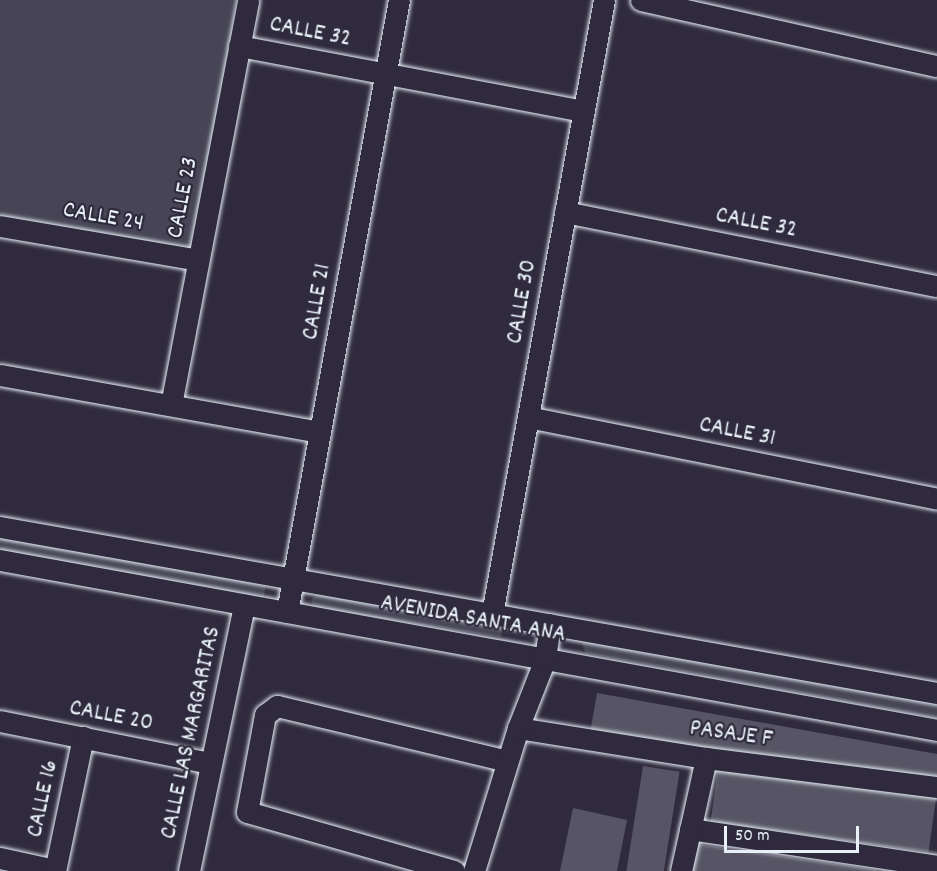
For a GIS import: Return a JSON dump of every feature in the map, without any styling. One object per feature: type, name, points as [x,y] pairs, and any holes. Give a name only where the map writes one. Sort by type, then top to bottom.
[{"type":"street","name":"CALLE 23","points":[[171,405],[248,0]]},
{"type":"street","name":"CALLE 21","points":[[287,612],[399,0]]},
{"type":"street","name":"CALLE 30","points":[[492,614],[604,0]]},
{"type":"street","points":[[641,0],[937,66]]},
{"type":"street","name":"CALLE 32","points":[[239,46],[584,111]]},
{"type":"street","name":"CALLE 32","points":[[565,212],[937,286]]},
{"type":"street","name":"CALLE 24","points":[[0,226],[198,260]]},
{"type":"street","points":[[0,375],[320,432]]},
{"type":"street","name":"CALLE 31","points":[[528,417],[937,499]]},
{"type":"street","name":"AVENIDA SANTA ANA","points":[[0,527],[937,693]]},
{"type":"street","name":"AVENIDA SANTA ANA","points":[[0,560],[937,730]]},
{"type":"street","name":"CALLE LAS MARGARITAS","points":[[189,871],[244,604]]},
{"type":"street","points":[[474,871],[518,728],[545,659],[550,624]]},
{"type":"street","points":[[454,871],[247,812],[265,715],[277,706],[508,760]]},
{"type":"street","name":"CALLE 20","points":[[0,721],[211,763]]},
{"type":"street","name":"PASAJE F","points":[[518,728],[706,758],[937,787]]},
{"type":"street","name":"CALLE 16","points":[[55,870],[82,737]]},
{"type":"street","points":[[681,871],[706,758]]},
{"type":"street","points":[[690,829],[937,866]]},
{"type":"street","points":[[0,858],[55,870]]},
{"type":"shaded area","points":[[0,0],[236,0],[194,252],[0,217]]},
{"type":"shaded area","points":[[0,538],[266,585],[263,599],[0,552]]},
{"type":"shaded area","points":[[317,594],[503,626],[501,637],[314,608],[311,600]]},
{"type":"shaded area","points":[[589,639],[937,702],[937,718],[585,653],[582,642]]},
{"type":"building","points":[[597,693],[937,754],[937,777],[590,733]]},
{"type":"building","points":[[719,762],[937,793],[929,852],[711,821]]},
{"type":"building","points":[[643,766],[680,772],[664,871],[626,871]]},
{"type":"building","points":[[573,808],[627,820],[617,871],[560,871]]},
{"type":"building","points":[[695,844],[876,870],[876,871],[692,871]]}]
